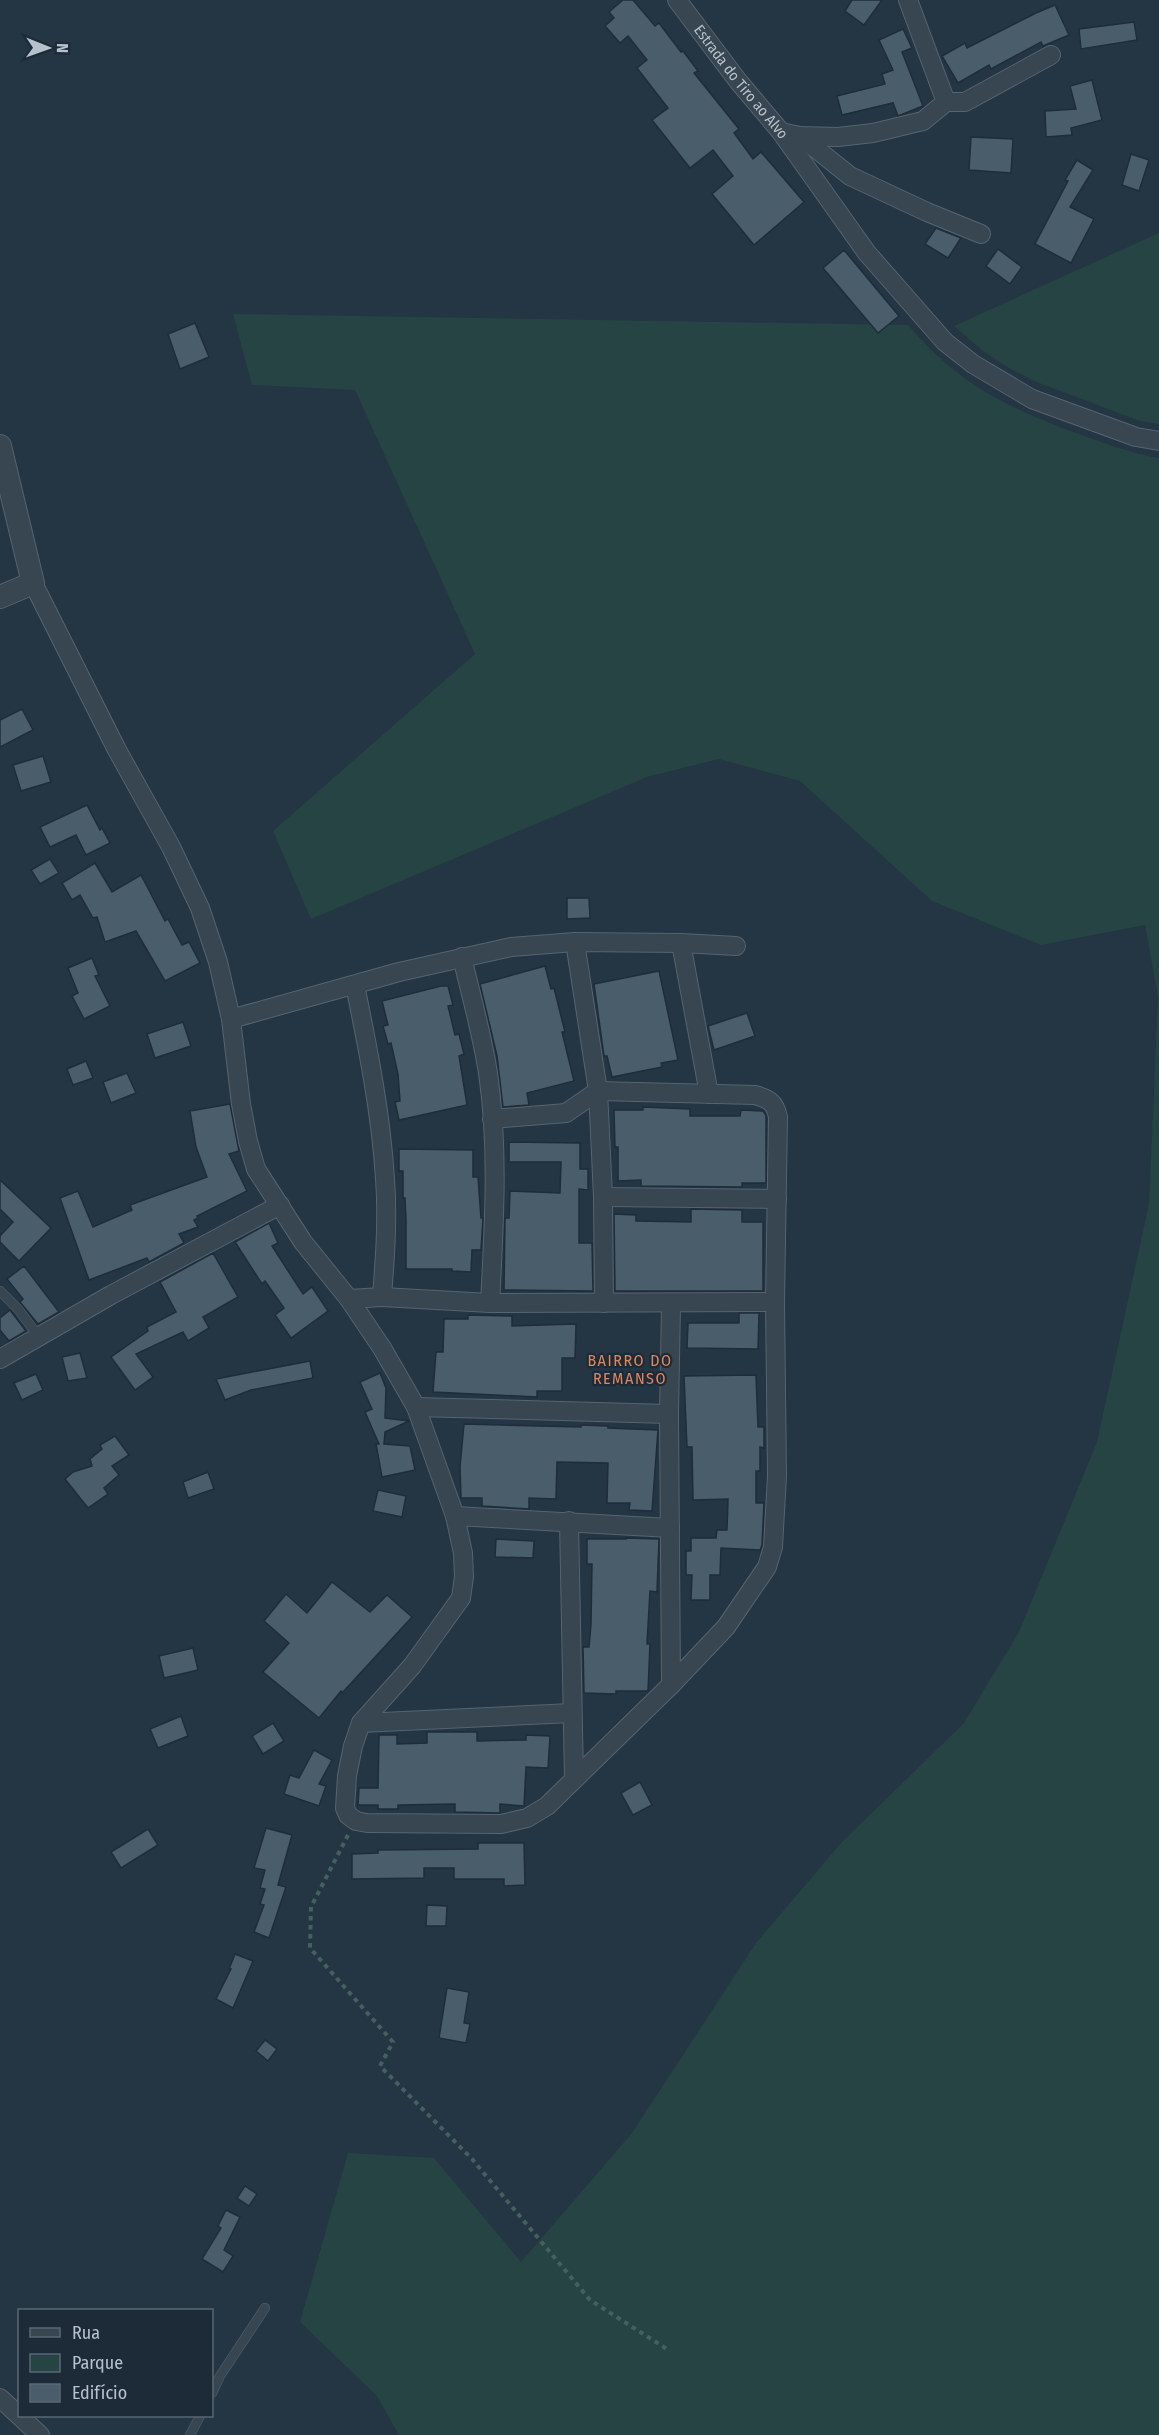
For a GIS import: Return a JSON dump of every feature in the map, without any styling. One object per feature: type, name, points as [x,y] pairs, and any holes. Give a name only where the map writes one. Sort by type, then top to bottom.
[{"type":"street","name":"Estrada do Tiro ao Alvo","points":[[677,0],[738,81],[781,132],[800,136],[838,137],[889,130],[923,121],[946,102],[965,102],[1051,55]]},
{"type":"street","points":[[908,0],[946,102]]},
{"type":"street","points":[[781,132],[867,253],[945,342],[974,364],[1032,399],[1136,437],[1159,441]]},
{"type":"street","points":[[800,136],[850,176],[981,234]]},
{"type":"street","points":[[0,446],[33,583],[117,750],[171,847],[200,908],[218,962],[231,1018],[248,1141],[256,1169],[303,1242],[349,1299],[382,1348],[416,1407],[455,1516],[463,1553],[464,1577],[461,1598],[412,1666],[361,1723],[353,1746],[345,1797],[345,1808],[348,1815],[356,1821],[501,1824],[527,1818],[547,1806],[671,1685],[726,1627],[767,1567],[773,1547],[777,1476],[775,1302],[778,1117],[776,1106],[771,1101],[755,1095],[598,1091],[566,1113],[492,1119]]},
{"type":"street","points":[[0,597],[33,583]]},
{"type":"street","points":[[231,1018],[462,957],[520,946],[575,942],[736,946]]},
{"type":"street","points":[[575,942],[598,1091],[603,1197],[604,1304]]},
{"type":"street","points":[[681,943],[709,1094]]},
{"type":"street","points":[[462,957],[482,1043],[492,1119],[496,1193],[490,1303]]},
{"type":"street","points":[[355,985],[381,1132],[386,1193],[382,1298]]},
{"type":"street","points":[[603,1197],[777,1199]]},
{"type":"street","points":[[0,1359],[111,1295],[280,1205]]},
{"type":"street","points":[[349,1299],[604,1304],[775,1302]]},
{"type":"street","points":[[671,1304],[669,1414],[671,1685]]},
{"type":"street","points":[[416,1407],[669,1414]]},
{"type":"street","points":[[455,1516],[670,1528]]},
{"type":"street","points":[[569,1521],[574,1779]]},
{"type":"street","points":[[361,1723],[572,1713]]},
{"type":"street","points":[[0,2398],[18,2415]]},
{"type":"street","points":[[21,2417],[40,2435]]},
{"type":"lane","points":[[0,1291],[18,1309],[39,1337]]},
{"type":"lane","points":[[213,2391],[220,2376],[265,2308]]},
{"type":"lane","points":[[190,2435],[199,2417]]},
{"type":"path","points":[[356,1821],[311,1907],[310,1948],[393,2042],[380,2066],[472,2159],[590,2300],[670,2351]]},
{"type":"green space","points":[[1159,233],[1159,424],[1140,421],[1039,383],[1009,368],[983,351],[954,326]]},
{"type":"green space","points":[[233,314],[908,325],[946,363],[984,391],[1005,403],[1076,433],[1127,451],[1159,458],[1159,2435],[399,2435],[377,2396],[300,2322],[348,2153],[434,2158],[521,2262],[632,2133],[756,1943],[841,1843],[964,1723],[1019,1632],[1097,1442],[1149,1204],[1158,997],[1145,925],[1041,945],[932,901],[800,781],[719,759],[647,777],[311,919],[273,831],[475,654],[355,390],[252,385]]},
{"type":"building","points":[[623,0],[633,0],[655,26],[659,23],[681,52],[683,51],[698,71],[694,73],[739,129],[734,133],[753,159],[761,152],[804,202],[754,245],[712,194],[733,176],[713,150],[690,168],[652,120],[668,108],[637,68],[647,60],[628,36],[620,43],[605,26],[614,18],[609,12]]},
{"type":"building","points":[[852,0],[882,0],[864,25],[845,11]]},
{"type":"building","points":[[1055,5],[1069,35],[1043,46],[1041,42],[991,69],[989,65],[958,83],[942,56],[965,43],[967,48]]},
{"type":"building","points":[[1134,22],[1137,40],[1081,49],[1079,29]]},
{"type":"building","points":[[903,29],[912,48],[902,52],[923,106],[898,116],[893,103],[842,115],[837,96],[885,84],[882,74],[893,70],[879,40]]},
{"type":"building","points":[[1092,80],[1102,120],[1071,128],[1072,135],[1046,137],[1045,111],[1076,109],[1070,86]]},
{"type":"building","points":[[971,137],[1013,139],[1011,173],[969,170]]},
{"type":"building","points":[[1131,154],[1149,160],[1139,191],[1122,185]]},
{"type":"building","points":[[1077,160],[1093,170],[1070,207],[1094,219],[1071,263],[1035,244]]},
{"type":"building","points":[[936,228],[961,238],[948,258],[925,244]]},
{"type":"building","points":[[998,249],[1022,267],[1010,284],[986,266]]},
{"type":"building","points":[[844,250],[899,316],[878,333],[823,268]]},
{"type":"building","points":[[195,323],[209,357],[180,369],[168,334]]},
{"type":"building","points":[[22,709],[33,730],[0,747],[0,720]]},
{"type":"building","points":[[43,756],[51,782],[21,791],[13,765]]},
{"type":"building","points":[[87,805],[100,830],[102,828],[110,843],[86,855],[76,835],[50,847],[40,827]]},
{"type":"building","points":[[50,859],[59,873],[40,884],[31,870]]},
{"type":"building","points":[[95,863],[112,892],[141,875],[165,921],[168,919],[182,945],[189,942],[200,963],[165,981],[136,931],[105,942],[97,917],[93,918],[80,895],[72,900],[62,883]]},
{"type":"building","points":[[567,898],[589,898],[590,918],[567,919]]},
{"type":"building","points":[[92,958],[99,975],[95,976],[110,1006],[84,1019],[72,996],[78,993],[68,968]]},
{"type":"building","points":[[545,966],[551,989],[554,988],[574,1081],[527,1093],[529,1105],[503,1107],[497,1056],[480,984]]},
{"type":"building","points":[[659,971],[678,1060],[661,1063],[662,1067],[612,1077],[607,1056],[604,1056],[594,984]]},
{"type":"building","points":[[448,986],[453,1005],[448,1006],[455,1035],[459,1034],[464,1054],[459,1056],[467,1105],[399,1120],[395,1102],[400,1101],[398,1074],[391,1043],[388,1044],[383,1026],[388,1025],[382,1001]]},
{"type":"building","points":[[747,1013],[755,1036],[714,1050],[708,1026]]},
{"type":"building","points":[[183,1022],[191,1046],[155,1058],[147,1034]]},
{"type":"building","points":[[86,1061],[93,1078],[73,1085],[67,1069]]},
{"type":"building","points":[[127,1073],[136,1093],[111,1103],[103,1082]]},
{"type":"building","points":[[230,1104],[239,1151],[229,1154],[247,1191],[197,1216],[198,1218],[194,1220],[198,1227],[179,1234],[184,1243],[149,1262],[147,1258],[89,1280],[60,1198],[78,1191],[93,1227],[132,1210],[130,1205],[207,1177],[196,1147],[190,1111]]},
{"type":"building","points":[[643,1107],[690,1109],[690,1116],[740,1116],[741,1110],[763,1111],[766,1115],[766,1183],[742,1183],[742,1187],[641,1186],[641,1180],[618,1181],[618,1147],[615,1147],[614,1110],[643,1110]]},
{"type":"building","points":[[509,1142],[580,1143],[580,1169],[588,1169],[588,1190],[579,1189],[579,1243],[592,1243],[593,1291],[504,1290],[505,1218],[509,1218],[510,1191],[560,1193],[561,1162],[509,1162]]},
{"type":"building","points":[[399,1149],[473,1150],[473,1177],[478,1177],[481,1218],[483,1218],[481,1250],[472,1250],[471,1272],[452,1271],[452,1269],[406,1269],[405,1198],[403,1198],[403,1171],[399,1171]]},
{"type":"building","points":[[0,1180],[51,1228],[19,1261],[0,1242],[0,1236],[13,1222],[0,1209]]},
{"type":"building","points":[[691,1209],[742,1210],[742,1222],[763,1222],[763,1291],[615,1291],[614,1214],[636,1215],[636,1221],[691,1222]]},
{"type":"building","points":[[269,1223],[278,1243],[272,1246],[303,1294],[312,1287],[328,1311],[291,1338],[275,1315],[284,1308],[265,1281],[262,1284],[235,1242]]},
{"type":"building","points":[[213,1253],[238,1297],[203,1317],[209,1328],[188,1341],[183,1332],[136,1354],[153,1377],[135,1390],[111,1357],[148,1331],[147,1327],[176,1312],[160,1282]]},
{"type":"building","points":[[24,1266],[59,1312],[38,1324],[20,1302],[23,1299],[7,1279]]},
{"type":"building","points":[[10,1310],[26,1331],[9,1341],[0,1330],[0,1318]]},
{"type":"building","points":[[739,1313],[759,1313],[758,1349],[687,1348],[688,1323],[739,1323]]},
{"type":"building","points":[[468,1315],[512,1316],[512,1326],[576,1324],[575,1358],[562,1358],[562,1391],[537,1391],[537,1397],[433,1392],[436,1352],[443,1352],[444,1319],[468,1319]]},
{"type":"building","points":[[80,1353],[87,1378],[68,1381],[62,1357]]},
{"type":"building","points":[[310,1361],[313,1378],[251,1390],[225,1400],[216,1379]]},
{"type":"building","points":[[380,1373],[386,1388],[385,1418],[409,1421],[385,1432],[384,1444],[410,1446],[415,1470],[382,1477],[376,1444],[379,1444],[365,1412],[372,1409],[360,1382]]},
{"type":"building","points":[[36,1374],[43,1390],[22,1400],[14,1383]]},
{"type":"building","points":[[756,1375],[758,1427],[764,1427],[764,1448],[760,1447],[760,1471],[756,1471],[756,1503],[764,1503],[762,1545],[760,1550],[721,1548],[720,1575],[710,1575],[710,1600],[691,1600],[692,1575],[686,1575],[686,1551],[691,1551],[691,1538],[716,1538],[717,1530],[727,1530],[728,1499],[693,1500],[692,1447],[687,1447],[684,1376]]},
{"type":"building","points":[[464,1424],[581,1427],[581,1425],[658,1430],[652,1511],[629,1510],[630,1503],[607,1503],[608,1463],[557,1462],[556,1499],[529,1498],[529,1509],[482,1506],[482,1498],[461,1498],[460,1467]]},
{"type":"building","points":[[115,1436],[129,1455],[112,1466],[119,1475],[104,1488],[108,1494],[88,1508],[65,1479],[73,1472],[92,1466],[90,1459],[102,1449],[100,1445]]},
{"type":"building","points":[[208,1472],[214,1489],[188,1498],[183,1482]]},
{"type":"building","points":[[378,1490],[406,1496],[402,1517],[373,1511]]},
{"type":"building","points":[[496,1539],[534,1541],[533,1558],[495,1557]]},
{"type":"building","points":[[587,1539],[659,1539],[657,1592],[650,1591],[647,1644],[650,1644],[648,1691],[616,1691],[616,1694],[584,1693],[583,1647],[589,1647],[591,1624],[592,1564],[587,1564]]},
{"type":"building","points":[[332,1582],[370,1612],[387,1595],[412,1617],[342,1693],[341,1691],[319,1718],[263,1672],[289,1643],[264,1621],[286,1594],[307,1613]]},
{"type":"building","points":[[193,1648],[198,1670],[164,1678],[159,1656]]},
{"type":"building","points":[[181,1716],[188,1736],[158,1748],[150,1729]]},
{"type":"building","points":[[273,1723],[284,1741],[263,1754],[252,1736]]},
{"type":"building","points":[[427,1732],[477,1732],[477,1741],[526,1740],[526,1735],[550,1736],[548,1768],[526,1767],[524,1806],[500,1804],[500,1813],[455,1812],[455,1804],[398,1805],[398,1809],[378,1809],[378,1805],[358,1805],[359,1788],[378,1788],[379,1735],[397,1735],[397,1744],[427,1743]]},
{"type":"building","points":[[314,1750],[332,1760],[319,1784],[326,1786],[319,1806],[284,1794],[290,1775],[299,1778]]},
{"type":"building","points":[[640,1782],[652,1805],[633,1815],[621,1793]]},
{"type":"building","points":[[266,1828],[292,1835],[278,1885],[286,1887],[269,1938],[254,1932],[264,1905],[260,1904],[265,1889],[260,1888],[265,1870],[254,1868]]},
{"type":"building","points":[[148,1829],[158,1845],[121,1868],[111,1852]]},
{"type":"building","points":[[478,1843],[524,1843],[525,1885],[504,1886],[504,1879],[454,1879],[454,1868],[424,1868],[424,1878],[352,1879],[352,1854],[378,1853],[378,1850],[478,1849]]},
{"type":"building","points":[[427,1905],[447,1906],[446,1926],[426,1926]]},
{"type":"building","points":[[235,1954],[253,1961],[233,2008],[216,1999],[231,1969],[229,1969]]},
{"type":"building","points":[[447,1988],[469,1992],[464,2023],[470,2024],[466,2043],[439,2038]]},
{"type":"building","points":[[265,2040],[277,2049],[268,2061],[256,2051]]},
{"type":"building","points":[[245,2186],[257,2194],[249,2206],[237,2198]]},
{"type":"building","points":[[226,2210],[240,2217],[224,2250],[233,2256],[223,2272],[202,2259],[221,2228],[218,2226]]},
{"type":"district","name":"BAIRRO DO REMANSO","points":[[630,1369]]}]
